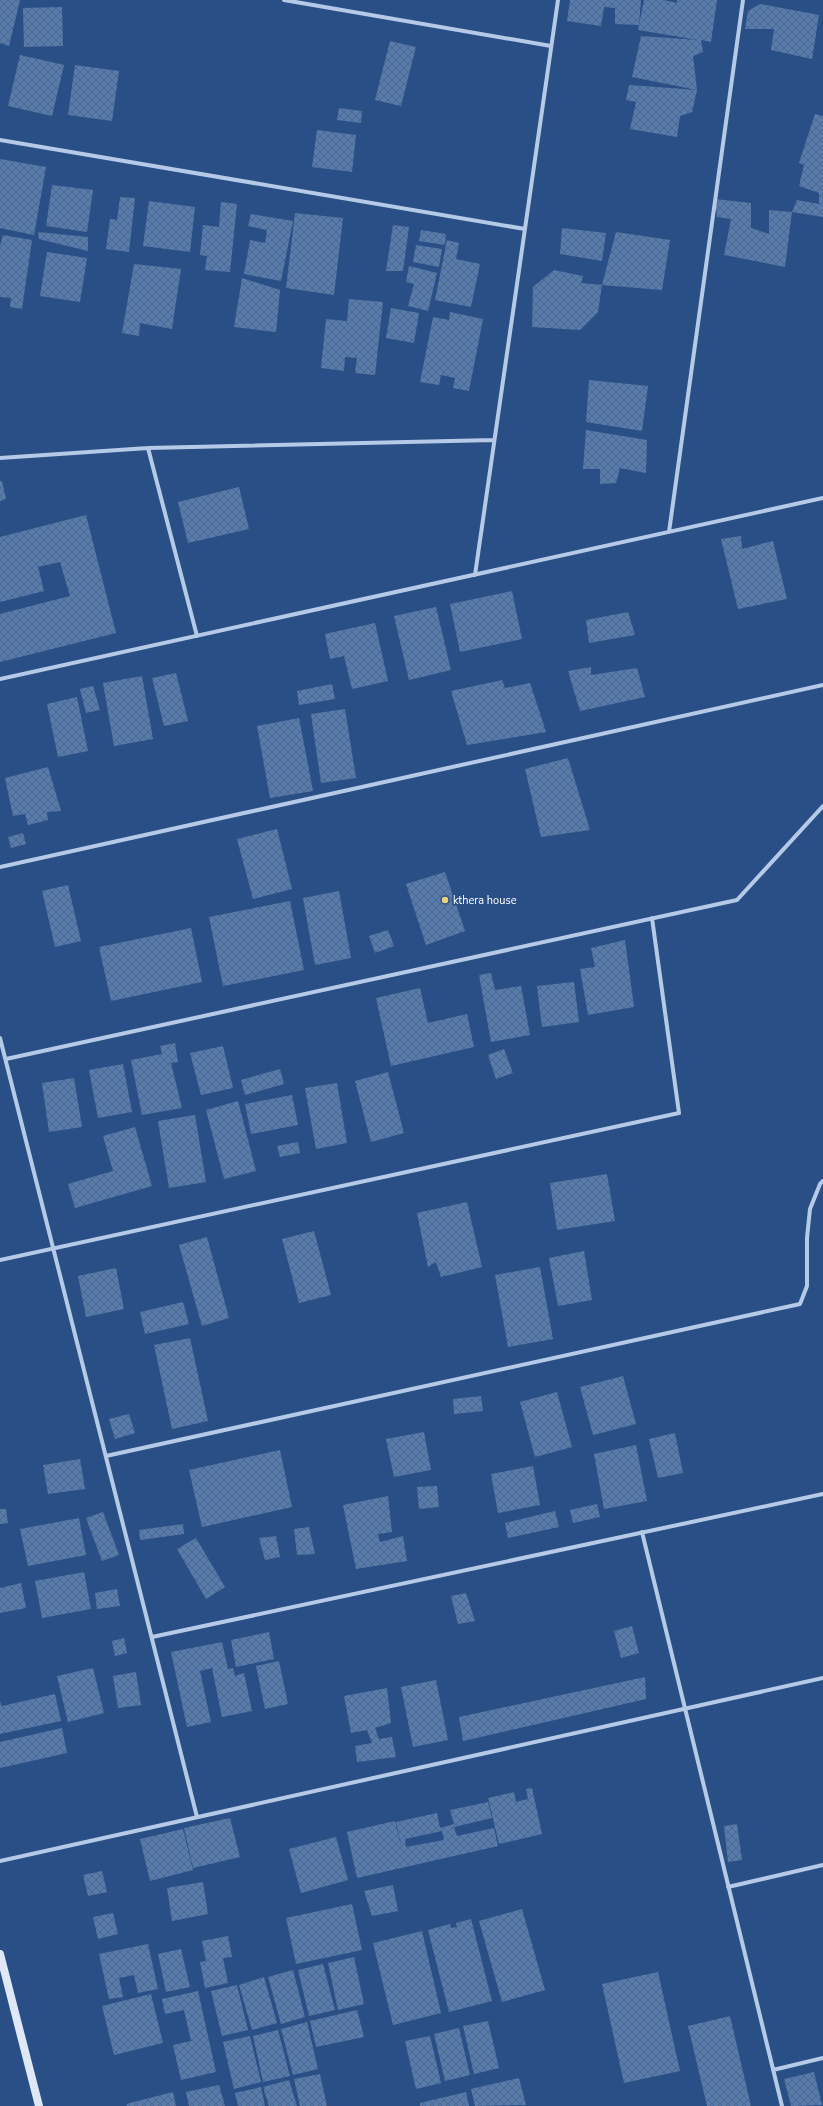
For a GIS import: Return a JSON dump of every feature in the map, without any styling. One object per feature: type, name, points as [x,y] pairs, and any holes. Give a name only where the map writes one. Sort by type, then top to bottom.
[{"type":"street","points":[[284,0],[551,46]]},
{"type":"street","points":[[474,575],[558,0]]},
{"type":"street","points":[[669,532],[743,0]]},
{"type":"street","points":[[0,140],[525,229]]},
{"type":"street","points":[[0,458],[148,448],[494,440]]},
{"type":"street","points":[[148,448],[197,636]]},
{"type":"street","points":[[0,679],[823,498]]},
{"type":"street","points":[[0,868],[823,685]]},
{"type":"street","points":[[6,1060],[737,900],[823,806]]},
{"type":"street","points":[[0,1260],[679,1113],[652,918]]},
{"type":"street","points":[[0,1038],[197,1817]]},
{"type":"street","points":[[106,1456],[800,1304],[807,1286],[807,1238],[810,1209],[820,1184],[823,1181]]},
{"type":"street","points":[[152,1637],[823,1494]]},
{"type":"street","points":[[642,1532],[782,2106]]},
{"type":"street","points":[[0,1861],[823,1678]]},
{"type":"street","points":[[728,1887],[823,1865]]},
{"type":"street","points":[[0,1954],[39,2106]]},
{"type":"street","points":[[773,2070],[823,2058]]},
{"type":"building","points":[[0,0],[20,0],[9,46],[0,43]]},
{"type":"building","points":[[570,0],[641,0],[639,25],[615,24],[615,8],[604,7],[601,26],[567,21]]},
{"type":"building","points":[[644,0],[664,0],[677,3],[677,0],[717,0],[711,42],[701,40],[703,52],[693,56],[697,90],[632,77],[641,36],[698,40],[638,30]]},
{"type":"building","points":[[760,4],[819,15],[812,59],[771,50],[774,29],[745,29],[748,11]]},
{"type":"building","points":[[62,7],[63,46],[24,47],[23,8]]},
{"type":"building","points":[[390,41],[416,47],[401,106],[375,100]]},
{"type":"building","points":[[20,55],[64,65],[52,116],[8,106]]},
{"type":"building","points":[[75,65],[119,71],[112,121],[68,115]]},
{"type":"building","points":[[629,85],[697,90],[692,112],[680,116],[677,137],[630,129],[636,102],[626,100]]},
{"type":"building","points":[[339,108],[362,111],[361,123],[337,120]]},
{"type":"building","points":[[815,114],[823,116],[823,217],[792,212],[797,200],[819,204],[819,193],[799,186],[804,165],[799,163]]},
{"type":"building","points":[[317,130],[356,135],[352,172],[312,167]]},
{"type":"building","points":[[0,159],[46,167],[34,235],[0,228]]},
{"type":"building","points":[[52,185],[93,190],[87,232],[46,226]]},
{"type":"building","points":[[120,197],[135,198],[129,252],[106,249],[110,219],[117,220]]},
{"type":"building","points":[[715,199],[751,203],[751,228],[769,234],[769,210],[792,212],[785,267],[724,255],[731,219],[717,217]]},
{"type":"building","points":[[149,201],[195,207],[190,252],[143,246]]},
{"type":"building","points":[[221,202],[237,204],[230,272],[205,270],[207,256],[200,255],[203,225],[219,227]]},
{"type":"building","points":[[295,213],[343,218],[334,295],[286,288]]},
{"type":"building","points":[[251,214],[293,221],[281,281],[244,274],[250,240],[265,243],[267,230],[248,226]]},
{"type":"building","points":[[393,225],[409,227],[403,271],[386,271]]},
{"type":"building","points":[[562,228],[606,233],[602,261],[560,254]]},
{"type":"building","points":[[421,230],[446,234],[445,245],[419,241]]},
{"type":"building","points":[[38,232],[88,237],[88,251],[39,239]]},
{"type":"building","points":[[616,232],[670,240],[662,290],[602,285]]},
{"type":"building","points":[[3,235],[32,240],[22,309],[10,307],[11,298],[0,297],[0,246]]},
{"type":"building","points":[[447,240],[459,243],[456,259],[480,264],[471,307],[435,300]]},
{"type":"building","points":[[416,245],[442,249],[439,267],[413,262]]},
{"type":"building","points":[[47,252],[87,258],[80,302],[40,296]]},
{"type":"building","points":[[134,264],[181,269],[172,329],[140,323],[139,336],[122,333]]},
{"type":"building","points":[[409,266],[437,273],[428,311],[408,306],[414,284],[406,282]]},
{"type":"building","points":[[554,270],[583,276],[581,283],[602,285],[598,312],[580,330],[532,327],[533,287]]},
{"type":"building","points":[[242,278],[280,290],[276,332],[234,327]]},
{"type":"building","points":[[349,299],[383,302],[375,375],[355,373],[357,358],[345,357],[344,371],[321,368],[326,319],[347,321]]},
{"type":"building","points":[[391,308],[419,313],[414,343],[386,338]]},
{"type":"building","points":[[450,312],[483,319],[469,391],[453,388],[455,378],[441,375],[439,385],[420,382],[433,317],[449,320]]},
{"type":"building","points":[[589,380],[648,386],[642,431],[586,422]]},
{"type":"building","points":[[586,430],[647,440],[646,473],[620,468],[616,483],[600,484],[600,469],[583,469]]},
{"type":"building","points":[[0,481],[2,481],[6,499],[0,501]]},
{"type":"building","points":[[239,487],[249,529],[188,543],[178,502]]},
{"type":"building","points":[[86,515],[116,633],[0,662],[0,614],[70,596],[60,562],[38,567],[44,591],[0,602],[0,537]]},
{"type":"building","points":[[741,536],[742,549],[773,541],[787,599],[738,609],[721,539]]},
{"type":"building","points":[[512,591],[522,639],[460,652],[450,604]]},
{"type":"building","points":[[436,607],[451,670],[409,680],[394,616]]},
{"type":"building","points":[[628,612],[635,635],[589,643],[586,620]]},
{"type":"building","points":[[375,623],[388,681],[352,689],[344,656],[330,659],[325,634]]},
{"type":"building","points":[[591,667],[591,675],[637,668],[645,697],[580,711],[568,671]]},
{"type":"building","points":[[176,673],[188,721],[164,726],[152,678]]},
{"type":"building","points":[[142,676],[153,739],[114,746],[103,683]]},
{"type":"building","points":[[502,680],[505,688],[530,683],[546,732],[467,745],[451,691]]},
{"type":"building","points":[[332,684],[335,699],[299,705],[297,691]]},
{"type":"building","points":[[93,686],[100,710],[86,713],[80,689]]},
{"type":"building","points":[[77,697],[88,751],[58,757],[47,704]]},
{"type":"building","points":[[345,709],[356,778],[321,783],[311,714]]},
{"type":"building","points":[[299,718],[313,791],[270,798],[257,726]]},
{"type":"building","points":[[568,758],[590,830],[541,837],[525,769]]},
{"type":"building","points":[[48,767],[61,811],[47,812],[48,820],[28,825],[25,814],[13,816],[5,778]]},
{"type":"building","points":[[277,829],[292,889],[253,899],[237,839]]},
{"type":"building","points":[[23,833],[26,844],[11,848],[8,837]]},
{"type":"building","points":[[445,872],[465,931],[426,945],[406,884]]},
{"type":"building","points":[[68,885],[81,941],[55,947],[42,891]]},
{"type":"building","points":[[339,891],[351,958],[315,965],[303,898]]},
{"type":"building","points":[[290,901],[304,970],[223,986],[209,917]]},
{"type":"building","points":[[191,928],[202,982],[111,1001],[99,947]]},
{"type":"building","points":[[388,930],[394,946],[375,953],[369,936]]},
{"type":"building","points":[[625,940],[634,1007],[588,1015],[580,969],[595,967],[591,948]]},
{"type":"building","points":[[491,973],[495,990],[521,986],[530,1035],[491,1042],[479,975]]},
{"type":"building","points":[[574,982],[579,1022],[542,1027],[537,986]]},
{"type":"building","points":[[420,988],[428,1023],[467,1014],[474,1047],[391,1066],[376,998]]},
{"type":"building","points":[[175,1043],[178,1062],[171,1063],[182,1108],[142,1115],[131,1060],[162,1054],[160,1046]]},
{"type":"building","points":[[223,1046],[233,1088],[201,1095],[190,1053]]},
{"type":"building","points":[[504,1049],[513,1073],[496,1079],[488,1055]]},
{"type":"building","points":[[123,1064],[132,1112],[98,1118],[89,1070]]},
{"type":"building","points":[[280,1069],[284,1084],[245,1095],[241,1080]]},
{"type":"building","points":[[388,1072],[404,1133],[371,1142],[355,1081]]},
{"type":"building","points":[[74,1078],[82,1127],[49,1132],[42,1083]]},
{"type":"building","points":[[337,1083],[347,1143],[316,1149],[305,1088]]},
{"type":"building","points":[[292,1095],[298,1125],[251,1134],[245,1104]]},
{"type":"building","points":[[238,1101],[256,1171],[224,1179],[206,1110]]},
{"type":"building","points":[[195,1115],[206,1182],[169,1188],[158,1121]]},
{"type":"building","points":[[135,1127],[152,1186],[75,1208],[68,1184],[113,1171],[103,1136]]},
{"type":"building","points":[[298,1142],[300,1153],[280,1157],[277,1146]]},
{"type":"building","points":[[607,1174],[615,1221],[557,1230],[550,1183]]},
{"type":"building","points":[[467,1202],[482,1267],[441,1277],[436,1262],[428,1267],[417,1213]]},
{"type":"building","points":[[314,1231],[331,1295],[299,1303],[282,1239]]},
{"type":"building","points":[[207,1237],[229,1318],[202,1326],[179,1245]]},
{"type":"building","points":[[584,1251],[592,1300],[558,1306],[549,1258]]},
{"type":"building","points":[[540,1267],[553,1339],[508,1347],[495,1275]]},
{"type":"building","points":[[116,1268],[124,1309],[86,1317],[78,1276]]},
{"type":"building","points":[[183,1302],[189,1324],[145,1334],[140,1312]]},
{"type":"building","points":[[190,1338],[208,1421],[172,1429],[154,1345]]},
{"type":"building","points":[[623,1376],[636,1424],[593,1435],[580,1387]]},
{"type":"building","points":[[557,1392],[572,1447],[535,1457],[520,1402]]},
{"type":"building","points":[[481,1396],[483,1411],[454,1414],[453,1399]]},
{"type":"building","points":[[129,1414],[135,1433],[115,1439],[109,1419]]},
{"type":"building","points":[[424,1432],[431,1470],[394,1477],[386,1439]]},
{"type":"building","points":[[675,1433],[683,1473],[658,1478],[649,1439]]},
{"type":"building","points":[[636,1445],[647,1501],[604,1509],[594,1454]]},
{"type":"building","points":[[280,1450],[292,1507],[202,1527],[189,1470]]},
{"type":"building","points":[[80,1459],[85,1489],[48,1494],[43,1465]]},
{"type":"building","points":[[533,1466],[540,1505],[498,1513],[491,1474]]},
{"type":"building","points":[[437,1486],[439,1507],[419,1509],[417,1487]]},
{"type":"building","points":[[388,1496],[392,1532],[378,1534],[380,1542],[403,1536],[407,1561],[356,1569],[343,1505]]},
{"type":"building","points":[[597,1504],[600,1517],[573,1523],[570,1510]]},
{"type":"building","points":[[0,1509],[6,1509],[8,1523],[0,1524]]},
{"type":"building","points":[[555,1511],[559,1527],[508,1538],[505,1523]]},
{"type":"building","points":[[103,1512],[119,1555],[102,1561],[86,1518]]},
{"type":"building","points":[[79,1518],[86,1555],[28,1566],[20,1529]]},
{"type":"building","points":[[183,1524],[184,1534],[140,1540],[139,1530]]},
{"type":"building","points":[[309,1527],[315,1554],[297,1555],[294,1529]]},
{"type":"building","points":[[276,1536],[280,1557],[265,1560],[259,1538]]},
{"type":"building","points":[[196,1538],[225,1587],[206,1599],[177,1549]]},
{"type":"building","points":[[84,1572],[91,1609],[42,1618],[35,1581]]},
{"type":"building","points":[[21,1583],[26,1608],[0,1613],[0,1588]]},
{"type":"building","points":[[117,1589],[120,1606],[97,1609],[95,1593]]},
{"type":"building","points":[[466,1593],[475,1621],[458,1624],[451,1596]]},
{"type":"building","points":[[632,1626],[639,1653],[621,1658],[614,1631]]},
{"type":"building","points":[[269,1632],[274,1659],[236,1667],[231,1640]]},
{"type":"building","points":[[124,1638],[127,1653],[115,1656],[112,1641]]},
{"type":"building","points":[[222,1642],[228,1669],[233,1668],[235,1676],[244,1673],[252,1711],[222,1717],[212,1668],[200,1671],[211,1722],[187,1727],[171,1652]]},
{"type":"building","points":[[279,1661],[288,1704],[265,1709],[256,1666]]},
{"type":"building","points":[[93,1668],[104,1713],[68,1722],[57,1676]]},
{"type":"building","points":[[136,1672],[141,1705],[118,1708],[113,1676]]},
{"type":"building","points":[[645,1677],[646,1699],[463,1741],[459,1717]]},
{"type":"building","points":[[436,1680],[448,1740],[413,1747],[401,1687]]},
{"type":"building","points":[[387,1688],[391,1723],[375,1728],[379,1739],[392,1737],[396,1757],[357,1762],[355,1746],[372,1743],[367,1730],[351,1733],[344,1696]]},
{"type":"building","points":[[55,1694],[61,1721],[0,1734],[0,1701],[2,1706]]},
{"type":"building","points":[[62,1728],[67,1753],[0,1768],[0,1742]]},
{"type":"building","points":[[532,1788],[542,1834],[499,1844],[488,1798],[514,1792],[516,1802],[528,1799],[526,1789]]},
{"type":"building","points":[[488,1802],[492,1818],[454,1827],[457,1836],[494,1828],[498,1846],[357,1878],[347,1832],[395,1821],[403,1854],[396,1822],[437,1813],[440,1828],[454,1824],[450,1810]],"holes":[[[442,1831],[444,1840],[406,1847],[405,1839]]]},
{"type":"building","points":[[230,1818],[240,1857],[193,1868],[184,1828]]},
{"type":"building","points":[[737,1824],[742,1860],[728,1862],[724,1826]]},
{"type":"building","points":[[183,1829],[193,1870],[150,1881],[140,1839]]},
{"type":"building","points":[[336,1837],[348,1880],[301,1893],[289,1849]]},
{"type":"building","points":[[102,1871],[107,1892],[88,1896],[83,1875]]},
{"type":"building","points":[[203,1882],[208,1914],[172,1921],[167,1888]]},
{"type":"building","points":[[393,1885],[398,1911],[372,1916],[364,1891]]},
{"type":"building","points":[[352,1904],[362,1950],[296,1964],[286,1918]]},
{"type":"building","points":[[522,1909],[545,1990],[502,2002],[479,1921]]},
{"type":"building","points":[[113,1913],[118,1934],[98,1939],[93,1917]]},
{"type":"building","points":[[471,1919],[492,2001],[449,2012],[428,1930],[450,1924],[451,1928],[457,1927],[456,1923]]},
{"type":"building","points":[[422,1931],[441,2013],[393,2025],[373,1943]]},
{"type":"building","points":[[228,1936],[232,1957],[223,1958],[228,1983],[205,1988],[200,1962],[206,1961],[202,1941]]},
{"type":"building","points":[[148,1944],[158,1989],[138,1993],[134,1975],[119,1978],[123,1997],[109,1999],[99,1954]]},
{"type":"building","points":[[181,1949],[190,1987],[166,1992],[158,1954]]},
{"type":"building","points":[[354,1957],[364,2004],[338,2010],[328,1963]]},
{"type":"building","points":[[323,1964],[335,2010],[309,2016],[298,1970]]},
{"type":"building","points":[[293,1970],[305,2017],[281,2024],[268,1977]]},
{"type":"building","points":[[658,1972],[680,2071],[624,2083],[602,1984]]},
{"type":"building","points":[[264,1977],[277,2023],[252,2030],[239,1985]]},
{"type":"building","points":[[237,1985],[248,2030],[222,2036],[211,1991]]},
{"type":"building","points":[[198,1991],[216,2072],[181,2080],[173,2045],[191,2041],[184,2010],[165,2014],[162,1999]]},
{"type":"building","points":[[151,1994],[163,2043],[114,2055],[102,2006]]},
{"type":"building","points":[[357,2010],[364,2037],[316,2047],[310,2021]]},
{"type":"building","points":[[730,2016],[751,2106],[707,2106],[688,2026]]},
{"type":"building","points":[[488,2021],[499,2068],[474,2074],[463,2026]]},
{"type":"building","points":[[307,2022],[318,2069],[293,2075],[281,2029]]},
{"type":"building","points":[[459,2028],[470,2075],[445,2081],[434,2034]]},
{"type":"building","points":[[278,2030],[290,2076],[263,2082],[253,2036]]},
{"type":"building","points":[[250,2036],[261,2082],[234,2089],[223,2042]]},
{"type":"building","points":[[430,2036],[441,2083],[416,2089],[405,2041]]},
{"type":"building","points":[[814,2072],[822,2105],[791,2106],[784,2079]]},
{"type":"building","points":[[320,2074],[327,2106],[300,2106],[294,2079]]},
{"type":"building","points":[[519,2078],[526,2105],[475,2106],[471,2089]]},
{"type":"building","points":[[289,2080],[297,2106],[269,2106],[263,2087]]},
{"type":"building","points":[[219,2085],[225,2106],[189,2106],[186,2092]]},
{"type":"building","points":[[261,2087],[265,2106],[238,2106],[235,2093]]},
{"type":"building","points":[[173,2092],[176,2106],[127,2106],[126,2104]]},
{"type":"building","points":[[466,2092],[469,2106],[420,2106],[420,2103]]},
{"type":"place","name":"kthera house","points":[[445,900]]}]
